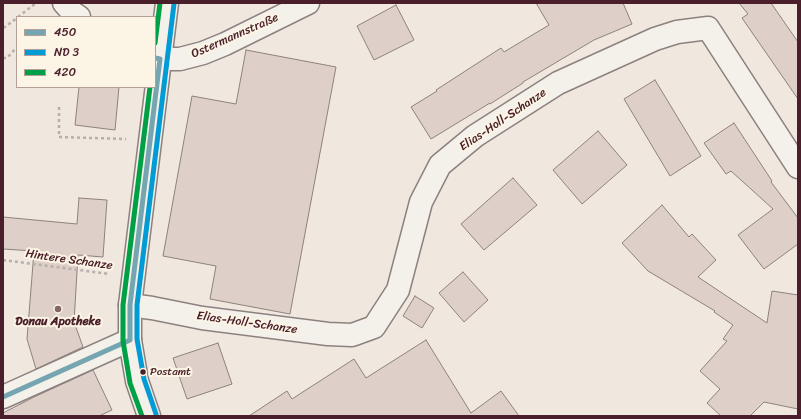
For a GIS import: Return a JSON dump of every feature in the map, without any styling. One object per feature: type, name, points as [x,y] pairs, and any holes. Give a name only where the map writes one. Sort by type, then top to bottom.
[{"type":"street","points":[[64,3],[78,16]]},
{"type":"street","points":[[156,79],[167,3]]},
{"type":"street","name":"Ostermannstraße","points":[[158,59],[180,59],[203,53],[308,3]]},
{"type":"street","name":"Elias-Holl-Schanze","points":[[130,305],[202,318],[328,334],[352,335],[374,327],[398,290],[421,202],[440,165],[475,136],[558,83],[656,39],[677,32],[708,28],[796,160]]},
{"type":"street","points":[[149,416],[136,381],[130,340],[130,305],[155,88]]},
{"type":"street","points":[[3,397],[130,340]]},
{"type":"path","points":[[20,16],[36,3]]},
{"type":"path","points":[[3,27],[16,19]]},
{"type":"path","points":[[3,58],[7,58],[16,48]]},
{"type":"path","points":[[59,107],[59,137],[150,140]]},
{"type":"path","name":"Hintere Schanze","points":[[3,260],[133,277]]},
{"type":"building","points":[[536,3],[623,3],[632,24],[594,40],[431,139],[411,107],[501,48],[504,52],[549,25]]},
{"type":"building","points":[[739,3],[771,3],[798,42],[798,99],[742,18],[748,14]]},
{"type":"building","points":[[396,5],[414,40],[374,60],[357,26]]},
{"type":"building","points":[[246,50],[336,67],[290,314],[210,299],[216,266],[163,256],[192,96],[236,104]]},
{"type":"building","points":[[655,80],[701,156],[670,176],[624,99]]},
{"type":"building","points":[[79,88],[119,88],[115,130],[75,125]]},
{"type":"building","points":[[734,123],[772,181],[771,182],[798,218],[798,244],[764,269],[738,235],[773,209],[731,171],[726,174],[704,143]]},
{"type":"building","points":[[598,131],[627,165],[582,204],[553,170]]},
{"type":"building","points":[[513,178],[537,205],[484,250],[461,224]]},
{"type":"building","points":[[79,198],[107,200],[103,257],[78,255],[74,322],[83,347],[36,369],[27,339],[34,251],[3,249],[3,217],[77,224]]},
{"type":"building","points":[[662,205],[689,237],[692,234],[716,260],[698,277],[767,323],[772,291],[798,295],[798,409],[764,402],[750,416],[721,416],[707,403],[720,389],[700,371],[727,341],[723,339],[733,325],[714,312],[715,311],[648,271],[622,243]]},
{"type":"building","points":[[463,272],[488,300],[464,322],[439,293]]},
{"type":"building","points":[[415,296],[434,308],[422,328],[403,316]]},
{"type":"building","points":[[426,340],[471,413],[501,391],[519,416],[249,416],[287,391],[292,399],[354,359],[366,378]]},
{"type":"building","points":[[218,343],[232,384],[187,399],[173,358]]},
{"type":"building","points":[[93,370],[112,410],[99,416],[3,416],[3,413],[34,397]]},
{"type":"transit line","name":"420","points":[[156,35],[160,3]]},
{"type":"transit line","points":[[156,414],[144,379],[137,339],[137,305],[174,4]]},
{"type":"transit line","name":"450","points":[[3,397],[130,340],[130,305],[160,59],[156,58]]},
{"type":"transit line","name":"420","points":[[142,416],[130,383],[123,341],[123,305],[150,88]]},
{"type":"place","name":"Donau Apotheke","points":[[58,309]]},
{"type":"place","name":"Postamt","points":[[143,372]]}]
